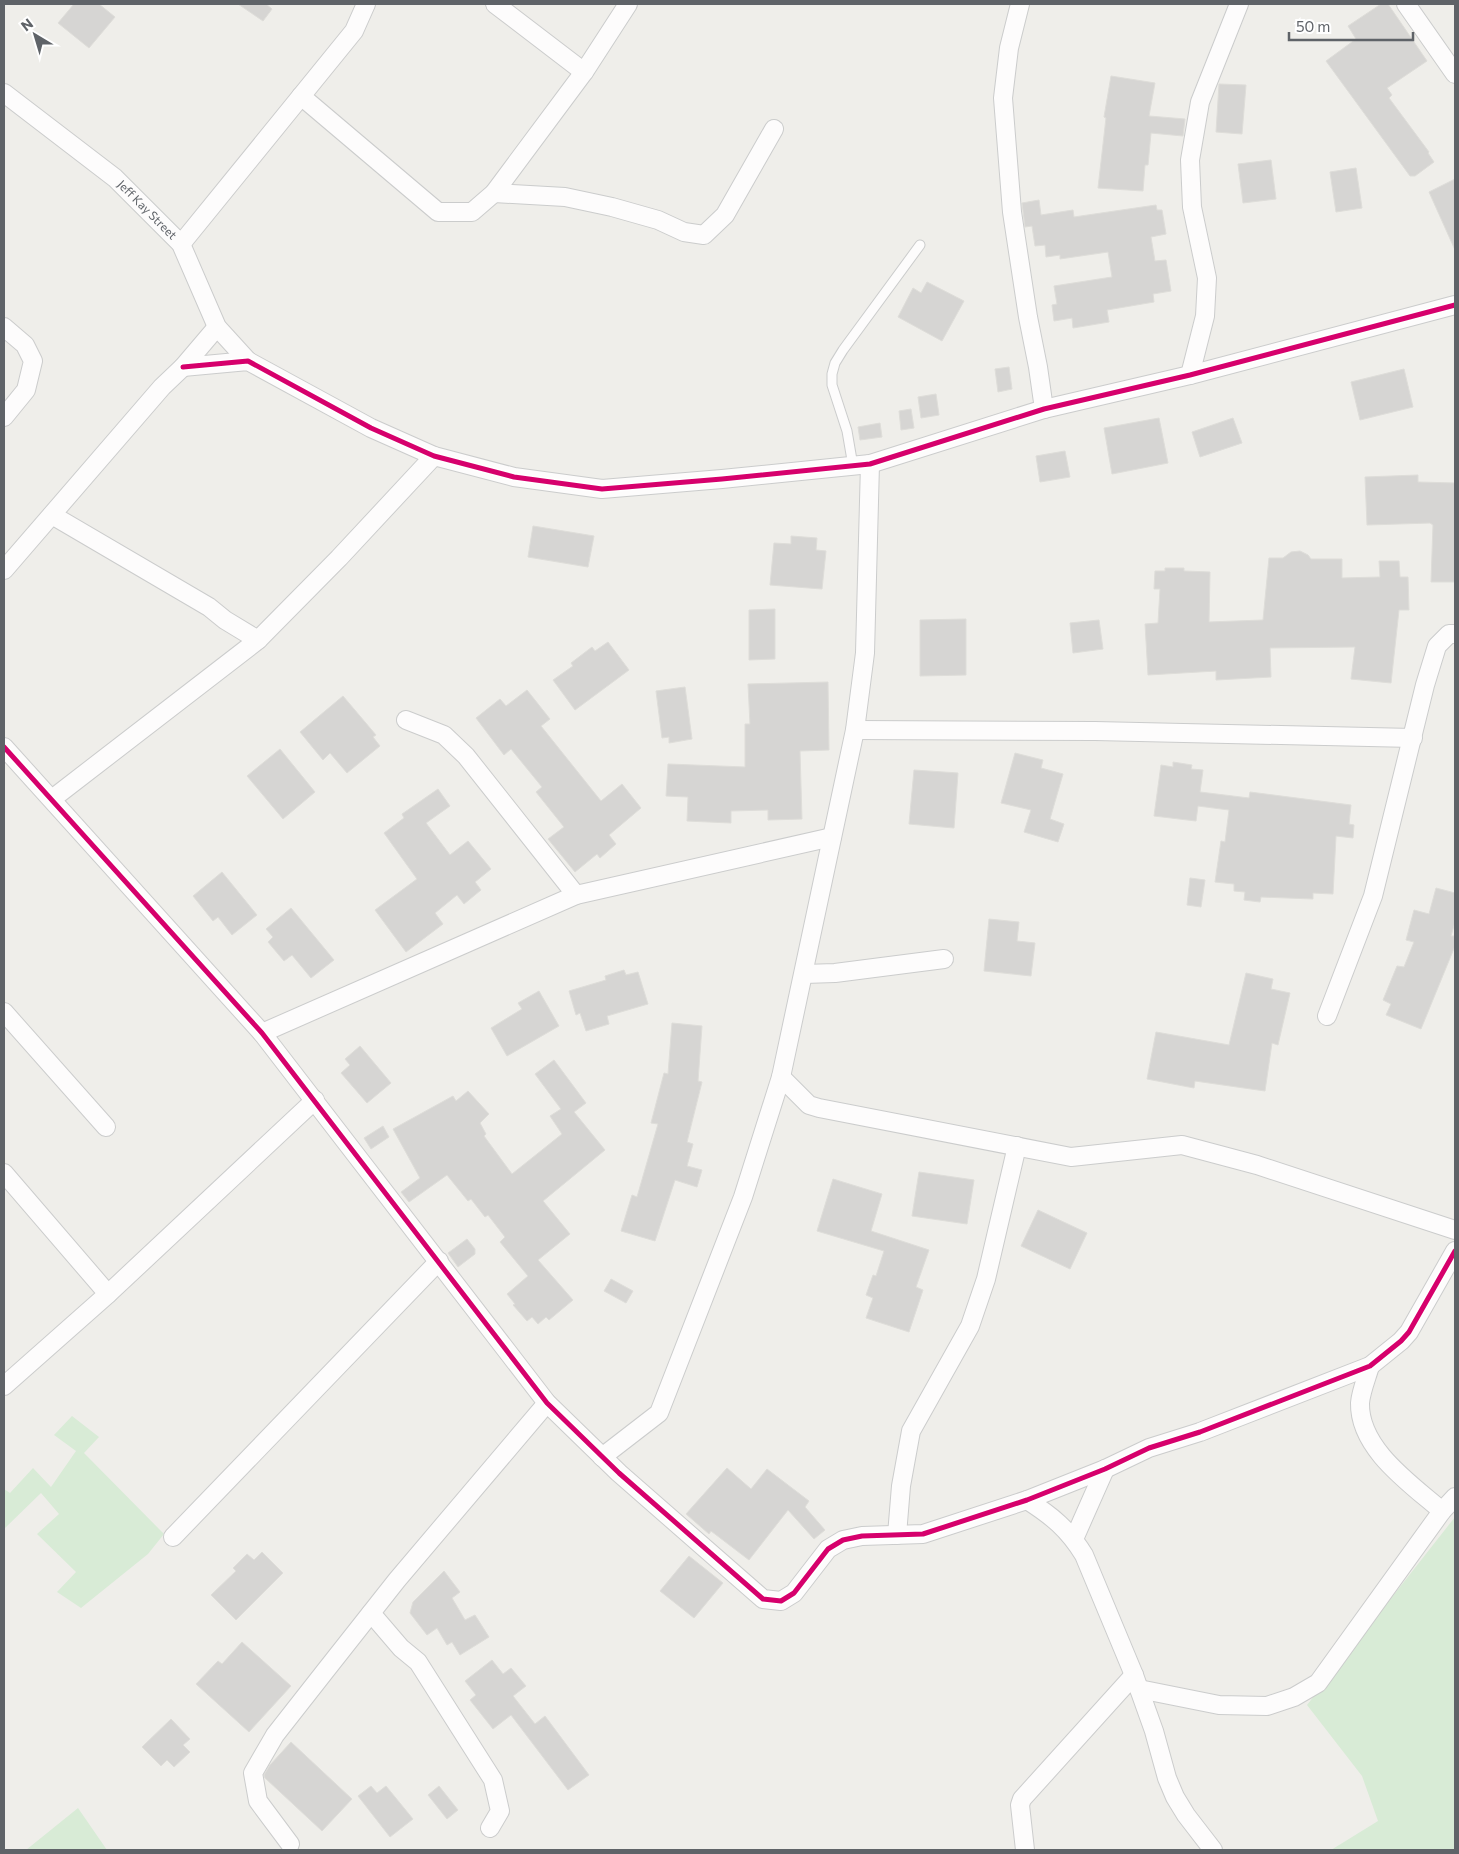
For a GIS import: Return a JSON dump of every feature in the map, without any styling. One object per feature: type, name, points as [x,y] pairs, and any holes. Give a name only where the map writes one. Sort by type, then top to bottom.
[{"type":"street","points":[[181,244],[354,31],[366,4]]},
{"type":"street","points":[[495,4],[584,72]]},
{"type":"street","points":[[301,96],[438,212],[472,212],[494,193],[584,72],[628,4]]},
{"type":"street","points":[[1020,4],[1009,48],[1003,98],[1012,212],[1044,409]]},
{"type":"street","points":[[1190,375],[1205,316],[1207,278],[1192,207],[1190,160],[1200,102],[1239,4]]},
{"type":"street","points":[[1406,4],[1455,74]]},
{"type":"street","name":"Jeff Kay Street","points":[[4,93],[114,178],[181,244],[217,327],[248,361]]},
{"type":"street","points":[[494,193],[565,197],[612,207],[658,220],[684,232],[704,235],[725,215],[774,129]]},
{"type":"street","points":[[183,367],[248,361],[371,428],[434,456],[514,477],[602,489],[862,465],[1044,409],[1190,375],[1455,305]]},
{"type":"street","points":[[4,327],[24,345],[33,361],[26,390],[4,417]]},
{"type":"street","points":[[4,570],[162,387],[183,367],[217,327]]},
{"type":"street","points":[[52,799],[258,640],[339,558],[434,456]]},
{"type":"street","points":[[602,1457],[659,1413],[743,1197],[781,1076],[855,730],[864,653],[862,465]]},
{"type":"street","points":[[52,515],[209,607],[225,620],[258,640]]},
{"type":"street","points":[[1327,1016],[1373,896],[1425,685],[1437,646],[1449,634],[1455,634]]},
{"type":"street","points":[[406,720],[444,735],[466,756],[576,895]]},
{"type":"street","points":[[855,730],[1095,730],[1413,738]]},
{"type":"street","points":[[4,747],[262,1033],[547,1403],[602,1457],[763,1599],[781,1600],[794,1593],[828,1549],[842,1540],[862,1536],[922,1534],[1027,1500],[1105,1470],[1149,1448],[1200,1432],[1370,1366],[1401,1341],[1409,1332],[1455,1251]]},
{"type":"street","points":[[262,1033],[576,895],[832,837]]},
{"type":"street","points":[[804,974],[835,973],[944,959]]},
{"type":"street","points":[[4,1012],[106,1127]]},
{"type":"street","points":[[781,1076],[809,1105],[818,1108],[1071,1157],[1182,1145],[1257,1165],[1455,1230]]},
{"type":"street","points":[[4,1386],[108,1294],[315,1100]]},
{"type":"street","points":[[897,1534],[901,1486],[911,1431],[970,1326],[986,1279],[1017,1146]]},
{"type":"street","points":[[4,1173],[108,1294]]},
{"type":"street","points":[[173,1537],[439,1261]]},
{"type":"street","points":[[1370,1366],[1360,1403],[1364,1431],[1382,1458],[1442,1511]]},
{"type":"street","points":[[290,1844],[258,1801],[253,1773],[275,1735],[371,1613],[547,1403]]},
{"type":"street","points":[[1074,1539],[1105,1470]]},
{"type":"street","points":[[1137,1682],[1219,1704],[1267,1706],[1294,1697],[1318,1683],[1442,1511],[1455,1497]]},
{"type":"street","points":[[1027,1500],[1053,1517],[1074,1539],[1084,1555],[1137,1682],[1154,1731],[1167,1778],[1186,1815],[1213,1850]]},
{"type":"street","points":[[371,1613],[401,1648],[418,1662],[493,1780],[500,1811],[490,1828]]},
{"type":"street","points":[[1025,1850],[1020,1805],[1026,1794],[1137,1682]]},
{"type":"lane","points":[[862,465],[847,432],[832,385],[832,374],[835,363],[843,350],[920,245]]},
{"type":"green space","points":[[72,1416],[99,1437],[84,1453],[164,1534],[148,1554],[81,1608],[57,1592],[76,1572],[37,1534],[59,1514],[41,1493],[4,1529],[4,1489],[10,1493],[33,1468],[51,1487],[76,1451],[54,1435]]},
{"type":"green space","points":[[1455,1517],[1455,1850],[1331,1850],[1378,1821],[1362,1776],[1307,1705]]},
{"type":"green space","points":[[78,1808],[107,1850],[26,1850]]},
{"type":"building","points":[[74,4],[99,4],[115,17],[89,48],[58,23]]},
{"type":"building","points":[[238,4],[266,4],[272,9],[263,21]]},
{"type":"building","points":[[1381,4],[1388,4],[1427,61],[1387,88],[1392,95],[1389,98],[1429,152],[1434,162],[1415,176],[1410,176],[1326,61],[1356,39],[1348,26]]},
{"type":"building","points":[[1111,76],[1155,83],[1149,116],[1185,119],[1183,136],[1151,133],[1148,165],[1145,165],[1143,191],[1098,188],[1106,118],[1104,117]]},
{"type":"building","points":[[1219,84],[1246,85],[1242,134],[1216,132]]},
{"type":"building","points":[[1271,160],[1276,199],[1243,203],[1238,164]]},
{"type":"building","points":[[1356,168],[1362,208],[1336,212],[1330,172]]},
{"type":"building","points":[[1455,179],[1455,250],[1429,192]]},
{"type":"building","points":[[1039,200],[1041,215],[1073,210],[1074,217],[1156,205],[1157,210],[1162,210],[1166,234],[1151,237],[1155,261],[1166,260],[1171,291],[1153,294],[1154,302],[1107,310],[1109,322],[1073,328],[1072,318],[1054,321],[1052,305],[1057,304],[1054,286],[1112,277],[1108,252],[1060,259],[1060,255],[1046,257],[1045,245],[1035,246],[1032,226],[1025,227],[1022,203]]},
{"type":"building","points":[[927,282],[964,301],[942,341],[898,317],[913,288],[921,293]]},
{"type":"building","points":[[1009,367],[1012,389],[998,392],[995,369]]},
{"type":"building","points":[[1404,369],[1413,407],[1360,420],[1351,382]]},
{"type":"building","points":[[936,394],[939,415],[921,418],[918,397]]},
{"type":"building","points":[[911,409],[914,428],[901,430],[899,411]]},
{"type":"building","points":[[1159,418],[1168,463],[1112,474],[1104,428]]},
{"type":"building","points":[[1233,418],[1242,443],[1200,457],[1192,432]]},
{"type":"building","points":[[880,423],[882,437],[860,440],[858,427]]},
{"type":"building","points":[[1065,451],[1070,477],[1040,482],[1036,456]]},
{"type":"building","points":[[1418,475],[1418,482],[1455,483],[1455,582],[1431,582],[1433,525],[1430,523],[1367,525],[1365,477]]},
{"type":"building","points":[[533,526],[594,536],[588,567],[528,557]]},
{"type":"building","points":[[791,536],[817,538],[816,550],[826,551],[822,589],[770,585],[774,543],[791,544]]},
{"type":"building","points":[[1300,551],[1311,559],[1342,559],[1342,578],[1380,577],[1379,561],[1399,561],[1400,577],[1408,577],[1409,610],[1399,610],[1391,683],[1351,679],[1355,647],[1270,648],[1271,677],[1216,680],[1216,671],[1148,675],[1145,624],[1158,623],[1160,589],[1154,589],[1155,571],[1165,571],[1165,568],[1184,568],[1184,571],[1210,572],[1209,622],[1263,620],[1269,558],[1283,558],[1291,552]]},
{"type":"building","points":[[775,609],[775,659],[749,660],[749,610]]},
{"type":"building","points":[[966,619],[966,675],[920,676],[920,620]]},
{"type":"building","points":[[1099,620],[1103,649],[1073,653],[1070,623]]},
{"type":"building","points":[[608,642],[629,670],[575,710],[553,680],[573,666],[571,663],[592,647],[595,651]]},
{"type":"building","points":[[828,682],[829,750],[800,751],[802,819],[768,820],[768,810],[731,811],[731,823],[687,821],[688,797],[666,796],[668,764],[745,767],[745,724],[750,724],[748,684]]},
{"type":"building","points":[[685,687],[692,739],[669,743],[669,737],[662,738],[656,691]]},
{"type":"building","points":[[527,690],[550,719],[541,726],[601,801],[622,784],[641,808],[609,835],[616,844],[600,858],[597,854],[575,872],[548,839],[564,827],[536,792],[542,787],[511,749],[504,755],[476,718],[500,699],[506,706]]},
{"type":"building","points":[[343,696],[376,735],[373,737],[380,746],[347,773],[330,753],[323,760],[300,732]]},
{"type":"building","points":[[280,749],[315,792],[283,819],[247,776]]},
{"type":"building","points":[[1015,753],[1043,760],[1041,768],[1063,774],[1050,819],[1064,824],[1058,842],[1024,832],[1031,810],[1001,803]]},
{"type":"building","points":[[1173,762],[1192,765],[1191,769],[1203,770],[1200,792],[1249,798],[1250,792],[1351,805],[1349,824],[1354,825],[1353,838],[1336,836],[1333,894],[1313,893],[1313,899],[1261,897],[1260,902],[1244,900],[1245,892],[1234,891],[1234,884],[1215,882],[1221,841],[1225,842],[1229,810],[1198,806],[1196,821],[1154,816],[1161,765],[1173,767]]},
{"type":"building","points":[[914,770],[958,773],[954,828],[909,824]]},
{"type":"building","points":[[438,789],[450,806],[426,823],[450,855],[468,841],[491,869],[475,882],[481,890],[464,904],[457,895],[435,913],[443,924],[406,952],[375,910],[417,879],[384,833],[404,818],[402,814]]},
{"type":"building","points":[[222,872],[257,915],[232,935],[218,917],[213,921],[193,896]]},
{"type":"building","points":[[1190,878],[1205,880],[1201,907],[1187,905]]},
{"type":"building","points":[[1436,888],[1455,893],[1455,922],[1451,936],[1455,936],[1455,946],[1421,1029],[1386,1015],[1391,1004],[1383,1000],[1397,966],[1404,967],[1414,942],[1406,940],[1414,910],[1429,914]]},
{"type":"building","points":[[291,908],[334,960],[311,978],[292,955],[284,961],[268,942],[273,937],[266,929]]},
{"type":"building","points":[[989,919],[1019,922],[1017,941],[1035,943],[1031,976],[984,971]]},
{"type":"building","points":[[624,970],[626,975],[638,972],[648,1004],[607,1016],[609,1024],[586,1031],[580,1013],[576,1015],[569,991],[606,980],[605,976]]},
{"type":"building","points":[[1246,973],[1273,979],[1271,989],[1290,993],[1278,1045],[1272,1043],[1265,1091],[1195,1081],[1194,1088],[1147,1079],[1156,1032],[1229,1045]]},
{"type":"building","points":[[539,991],[559,1026],[507,1056],[491,1028],[522,1009],[518,1003]]},
{"type":"building","points":[[672,1023],[702,1026],[698,1081],[702,1082],[687,1142],[693,1144],[687,1166],[702,1170],[697,1187],[675,1180],[655,1241],[621,1231],[632,1195],[637,1197],[658,1124],[651,1123],[664,1073],[668,1074]]},
{"type":"building","points":[[360,1046],[391,1083],[367,1103],[341,1073],[350,1065],[345,1059]]},
{"type":"building","points":[[554,1060],[586,1103],[574,1112],[605,1150],[543,1201],[570,1234],[538,1260],[573,1300],[549,1320],[546,1317],[538,1324],[532,1317],[527,1321],[513,1305],[515,1304],[507,1294],[528,1276],[500,1242],[505,1237],[488,1215],[485,1217],[471,1199],[468,1201],[447,1175],[409,1202],[401,1192],[420,1178],[393,1129],[453,1096],[456,1101],[468,1091],[489,1114],[480,1123],[486,1134],[484,1136],[512,1174],[562,1134],[550,1116],[561,1109],[535,1074]]},
{"type":"building","points":[[383,1126],[389,1137],[371,1149],[364,1138]]},
{"type":"building","points":[[919,1172],[974,1180],[967,1224],[912,1216]]},
{"type":"building","points":[[833,1179],[882,1194],[871,1231],[929,1250],[916,1287],[923,1290],[909,1332],[866,1318],[873,1298],[866,1295],[873,1275],[876,1276],[884,1251],[817,1231]]},
{"type":"building","points":[[1038,1210],[1087,1233],[1070,1269],[1021,1246]]},
{"type":"building","points":[[467,1239],[475,1249],[475,1254],[458,1267],[448,1253]]},
{"type":"building","points":[[611,1279],[633,1291],[626,1303],[604,1291]]},
{"type":"building","points":[[727,1468],[751,1489],[767,1469],[809,1501],[805,1507],[825,1530],[814,1539],[788,1510],[749,1560],[711,1531],[709,1534],[686,1514]]},
{"type":"building","points":[[262,1552],[283,1573],[236,1620],[211,1595],[236,1571],[233,1568],[247,1554],[254,1560]]},
{"type":"building","points":[[689,1556],[723,1583],[694,1618],[660,1591]]},
{"type":"building","points":[[444,1571],[460,1592],[452,1598],[465,1620],[475,1615],[489,1637],[460,1655],[452,1642],[447,1645],[437,1628],[427,1635],[410,1613],[413,1602]]},
{"type":"building","points":[[242,1642],[291,1686],[249,1732],[196,1684],[218,1661],[222,1664]]},
{"type":"building","points":[[492,1660],[503,1674],[511,1668],[526,1686],[513,1696],[535,1724],[545,1716],[589,1775],[568,1790],[511,1715],[493,1729],[470,1700],[476,1695],[465,1681]]},
{"type":"building","points":[[171,1719],[190,1739],[183,1745],[190,1752],[174,1767],[167,1760],[161,1766],[142,1747]]},
{"type":"building","points":[[291,1742],[352,1799],[322,1831],[265,1778],[264,1775],[270,1765]]},
{"type":"building","points":[[371,1786],[377,1793],[386,1786],[413,1819],[390,1837],[358,1796]]},
{"type":"building","points":[[439,1786],[458,1810],[447,1819],[428,1795]]},
{"type":"cycle path","points":[[183,367],[248,361],[371,428],[434,456],[514,477],[602,489],[870,464],[1044,409],[1190,375],[1455,305]]},
{"type":"cycle path","points":[[4,747],[262,1033],[547,1403],[619,1473],[763,1599],[781,1601],[794,1593],[828,1549],[843,1540],[862,1536],[923,1534],[1027,1500],[1105,1469],[1149,1448],[1200,1432],[1370,1366],[1401,1341],[1409,1332],[1455,1251]]}]
